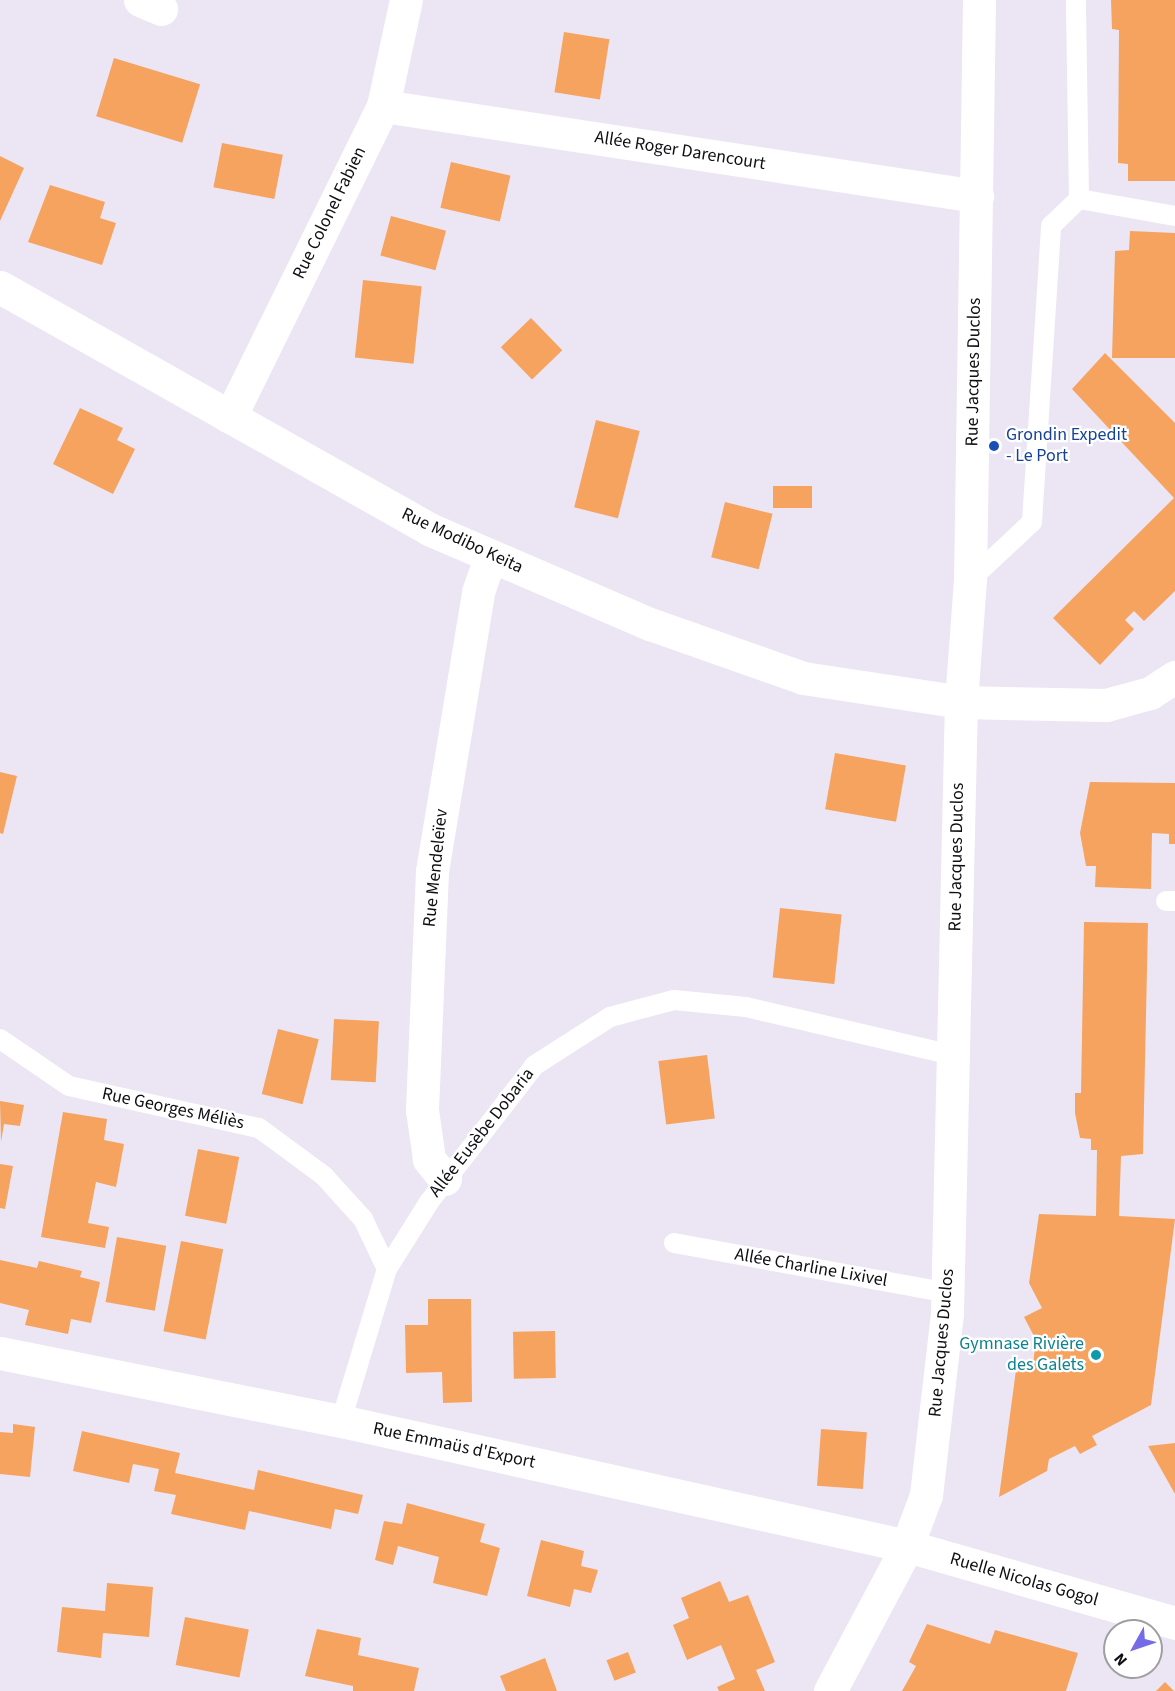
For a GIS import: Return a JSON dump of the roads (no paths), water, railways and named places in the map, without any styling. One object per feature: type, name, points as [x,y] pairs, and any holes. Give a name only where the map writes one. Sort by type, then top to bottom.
[{"type":"street","name":"Rue Colonel Fabien","points":[[230,417],[383,106],[406,0]]},
{"type":"street","name":"Rue Jacques Duclos","points":[[830,1691],[907,1546],[926,1495],[948,1293],[961,702],[970,580],[979,0]]},
{"type":"street","name":"Allée Roger Darencourt","points":[[383,106],[977,196]]},
{"type":"street","name":"Rue Modibo Keita","points":[[0,287],[429,529],[650,624],[803,678],[961,702],[1106,705],[1150,693],[1175,677]]},
{"type":"street","name":"Rue Mendeleïev","points":[[445,1179],[429,1159],[422,1110],[432,871],[478,592],[490,557]]},
{"type":"street","name":"Rue Emmaüs d'Export","points":[[0,1353],[341,1421],[907,1546]]},
{"type":"street","name":"Ruelle Nicolas Gogol","points":[[907,1546],[1175,1623]]},
{"type":"lane","points":[[970,580],[1032,522],[1051,226],[1079,199],[1076,0]]},
{"type":"lane","points":[[1079,199],[1175,216]]},
{"type":"lane","name":"Allée Eusèbe Dobaria","points":[[387,1269],[445,1179],[535,1065],[610,1017],[674,1000],[746,1006],[953,1055]]},
{"type":"lane","name":"Rue Georges Méliès","points":[[0,1039],[69,1086],[260,1128],[332,1184],[363,1219],[387,1269]]},
{"type":"lane","name":"Allée Charline Lixivel","points":[[674,1243],[948,1293]]},
{"type":"lane","points":[[341,1421],[387,1269]]},
{"type":"place","name":"Grondin Expedit - Le Port","points":[[994,446]]},
{"type":"place","name":"Gymnase Rivière des Galets","points":[[1096,1355]]}]
